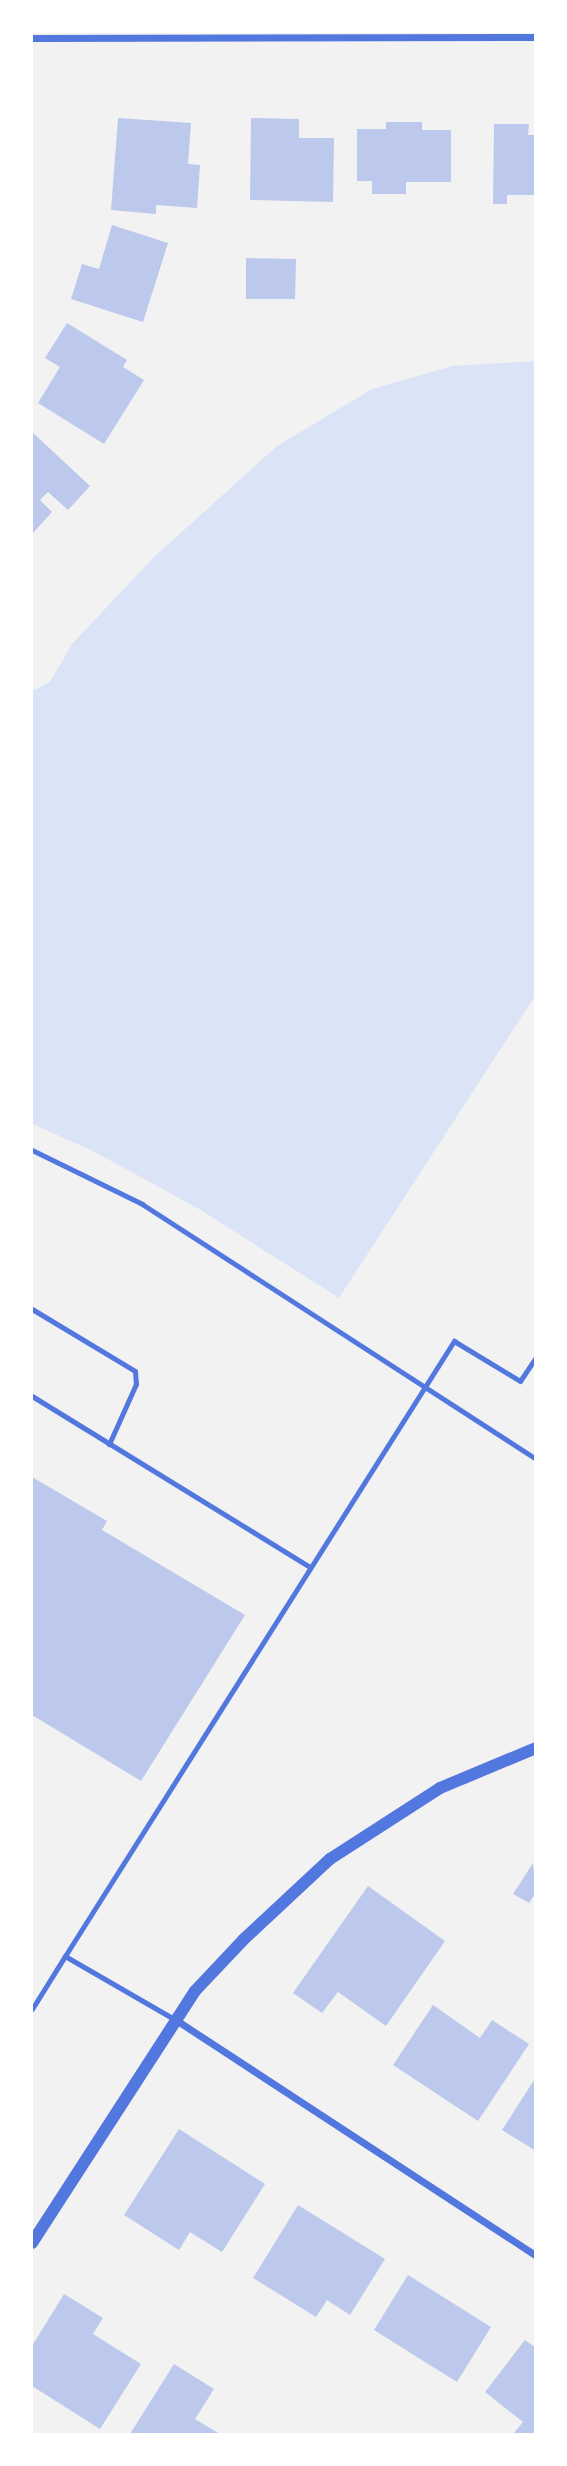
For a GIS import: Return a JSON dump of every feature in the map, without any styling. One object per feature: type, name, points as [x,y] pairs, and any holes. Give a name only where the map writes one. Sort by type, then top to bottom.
[{"type":"street","points":[[32,38],[536,37]]},
{"type":"street","points":[[32,2243],[195,1991],[243,1940],[330,1859],[440,1788],[536,1748]]},
{"type":"street","points":[[176,2021],[536,2256]]},
{"type":"lane","points":[[32,1150],[142,1205],[536,1459]]},
{"type":"lane","points":[[32,1309],[135,1371],[136,1384],[109,1444]]},
{"type":"lane","points":[[32,2009],[454,1341],[520,1381],[536,1357]]},
{"type":"lane","points":[[32,1396],[310,1567]]},
{"type":"lane","points":[[65,1956],[176,2021]]},
{"type":"shaded area","points":[[535,361],[535,996],[339,1298],[199,1209],[91,1150],[32,1124],[32,691],[50,682],[72,644],[153,558],[277,446],[372,389],[452,366]]},
{"type":"building","points":[[118,118],[191,123],[188,164],[200,165],[197,208],[156,205],[156,214],[111,210]]},
{"type":"building","points":[[251,118],[299,119],[299,138],[334,138],[333,202],[250,200]]},
{"type":"building","points":[[386,122],[422,122],[422,130],[451,130],[451,182],[406,182],[406,194],[372,194],[372,181],[357,181],[357,129],[386,129]]},
{"type":"building","points":[[494,124],[529,124],[528,135],[536,135],[536,195],[507,195],[507,204],[493,204]]},
{"type":"building","points":[[112,225],[168,243],[143,322],[71,299],[82,264],[99,269]]},
{"type":"building","points":[[246,258],[296,259],[295,299],[246,299]]},
{"type":"building","points":[[67,323],[127,360],[123,367],[144,380],[104,444],[38,403],[60,367],[45,358]]},
{"type":"building","points":[[32,432],[90,486],[68,510],[48,492],[40,500],[52,512],[32,534]]},
{"type":"building","points":[[32,1477],[107,1521],[102,1530],[245,1615],[141,1781],[32,1715]]},
{"type":"building","points":[[533,1863],[536,1892],[529,1903],[513,1894]]},
{"type":"building","points":[[368,1886],[445,1941],[386,2026],[338,1992],[322,2013],[293,1993]]},
{"type":"building","points":[[433,2005],[480,2038],[492,2020],[529,2044],[478,2121],[393,2065]]},
{"type":"building","points":[[536,2077],[536,2151],[502,2130]]},
{"type":"building","points":[[179,2129],[265,2184],[222,2252],[190,2232],[179,2250],[124,2215]]},
{"type":"building","points":[[298,2205],[385,2259],[350,2315],[327,2300],[316,2317],[253,2278]]},
{"type":"building","points":[[408,2275],[491,2327],[457,2382],[374,2330]]},
{"type":"building","points":[[64,2294],[103,2318],[93,2334],[141,2364],[100,2429],[32,2386],[32,2346]]},
{"type":"building","points":[[525,2340],[536,2348],[536,2434],[513,2434],[523,2422],[485,2392]]},
{"type":"building","points":[[174,2364],[214,2389],[195,2419],[220,2434],[130,2434]]}]
